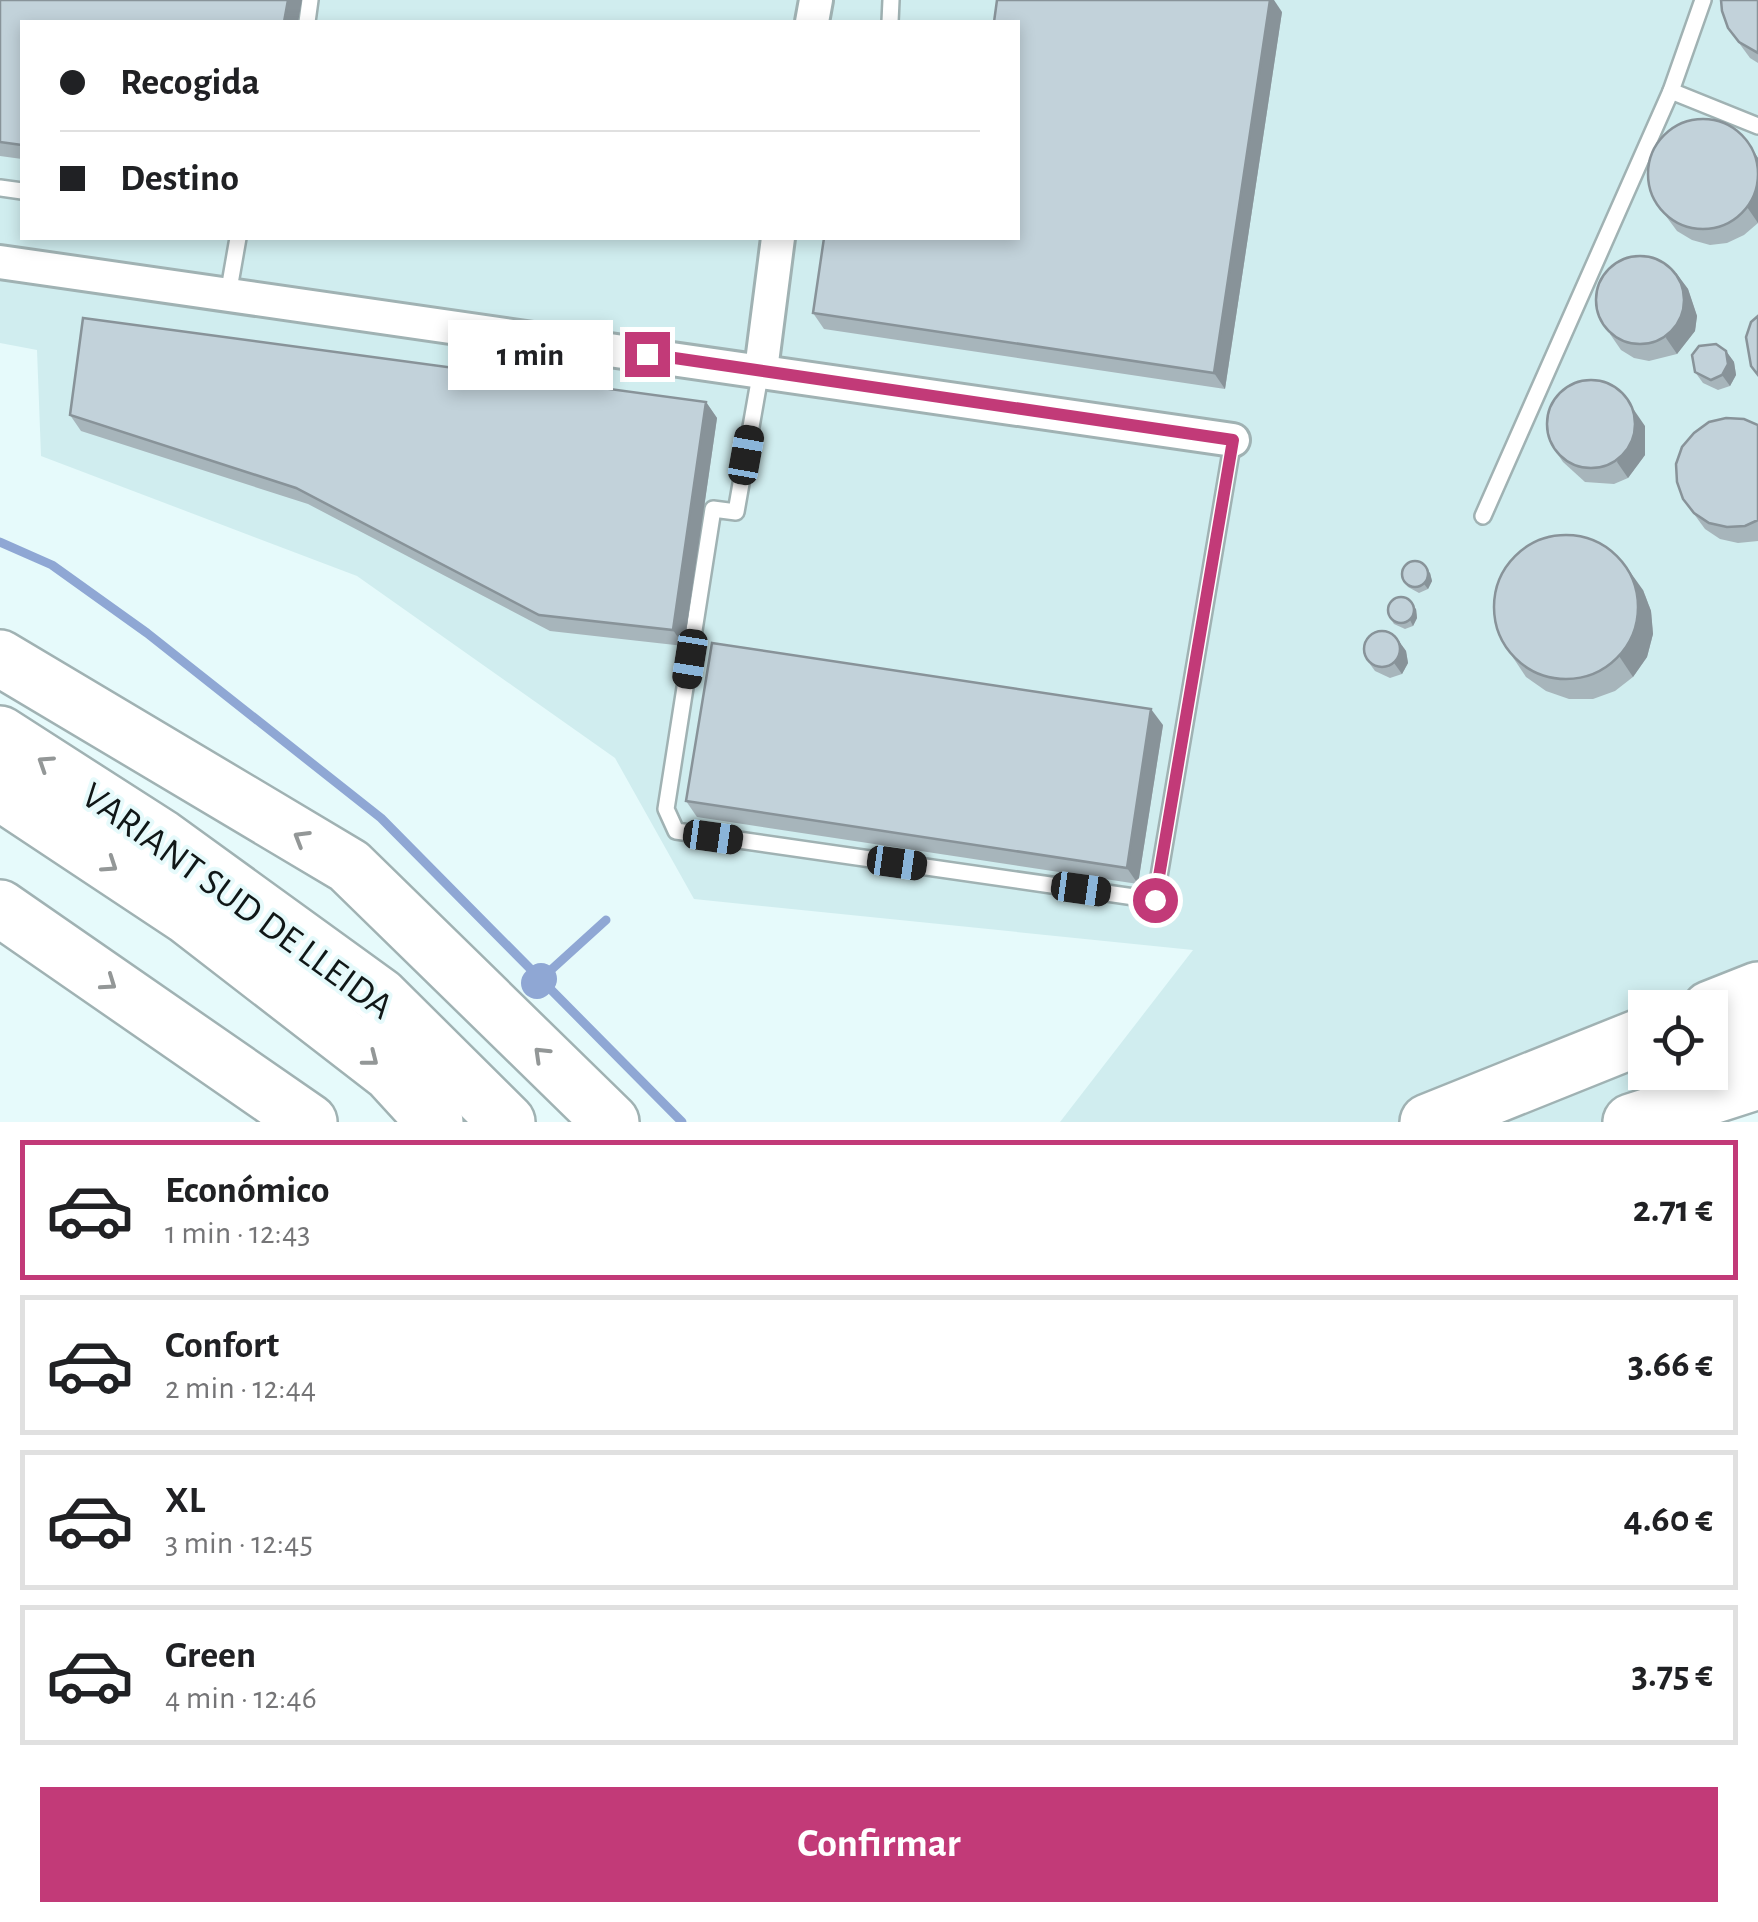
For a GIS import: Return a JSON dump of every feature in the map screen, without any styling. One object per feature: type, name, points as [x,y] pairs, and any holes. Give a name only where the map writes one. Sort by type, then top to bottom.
[{"type":"highway","points":[[0,658],[349,866],[611,1122]]},
{"type":"highway","name":"VARIANT SUD DE LLEIDA","points":[[0,734],[162,838],[380,996],[507,1122]]},
{"type":"highway","name":"VARIANT SUD DE LLEIDA","points":[[0,792],[187,916],[390,1073],[435,1122]]},
{"type":"highway","points":[[0,908],[310,1122]]},
{"type":"highway","points":[[1728,1002],[1758,990]]},
{"type":"highway","points":[[1728,1046],[1758,1035]]},
{"type":"highway","points":[[1428,1122],[1628,1042]]},
{"type":"highway","points":[[1500,1122],[1628,1078]]},
{"type":"highway","points":[[1631,1122],[1758,1081]]},
{"type":"street","points":[[761,370],[778,240]]},
{"type":"street","points":[[0,262],[1233,440]]},
{"type":"lane","points":[[1484,516],[1671,91],[1703,0]]},
{"type":"lane","points":[[1671,91],[1758,126]]},
{"type":"lane","points":[[228,295],[238,240]]},
{"type":"lane","points":[[761,370],[736,512],[713,509],[666,809],[676,832],[1155,900],[1233,440]]},
{"type":"shaded area","points":[[0,0],[1758,0],[1758,1043],[1728,1063],[1728,990],[1628,990],[1628,1090],[1687,1090],[1638,1122],[1060,1122],[1193,950],[694,899],[615,758],[357,576],[41,456],[37,350],[0,343]]},
{"type":"building","points":[[0,0],[288,0],[284,20],[20,20],[20,145],[0,142]]},
{"type":"building","points":[[997,0],[1270,0],[1214,373],[813,313],[824,240],[1020,240],[1020,20],[994,20]]},
{"type":"building","points":[[1721,0],[1758,0],[1758,53],[1739,42],[1728,28]]},
{"type":"building","points":[[1703,119],[1724,124],[1742,135],[1753,153],[1758,174],[1753,195],[1742,213],[1724,224],[1703,229],[1682,224],[1664,213],[1653,195],[1648,174],[1653,153],[1664,135],[1682,124]]},
{"type":"building","points":[[1640,256],[1657,259],[1671,269],[1681,283],[1681,317],[1671,331],[1657,341],[1640,344],[1623,341],[1609,331],[1599,317],[1596,300],[1599,283],[1609,269],[1623,259]]},
{"type":"building","points":[[1758,316],[1758,375],[1751,366],[1746,337],[1751,322]]},
{"type":"building","points":[[83,318],[706,402],[673,630],[539,615],[296,488],[70,415]]},
{"type":"building","points":[[1716,344],[1726,351],[1728,364],[1722,375],[1711,380],[1695,372],[1692,355],[1699,346]]},
{"type":"building","points":[[1591,380],[1608,383],[1622,393],[1632,407],[1632,441],[1622,455],[1608,465],[1591,468],[1574,465],[1560,455],[1550,441],[1547,424],[1550,407],[1560,393],[1574,383]]},
{"type":"building","points":[[1726,418],[1758,425],[1758,520],[1745,526],[1709,523],[1683,499],[1677,482],[1676,464],[1682,447],[1709,422]]},
{"type":"building","points":[[1566,535],[1594,540],[1617,556],[1633,579],[1638,607],[1633,635],[1617,658],[1594,674],[1566,679],[1538,674],[1515,658],[1499,635],[1494,607],[1499,579],[1515,556],[1538,540]]},
{"type":"building","points":[[1415,561],[1424,565],[1428,574],[1424,583],[1415,587],[1406,583],[1402,574],[1406,565]]},
{"type":"building","points":[[1401,597],[1410,601],[1414,610],[1410,619],[1401,623],[1392,619],[1388,610],[1392,601]]},
{"type":"building","points":[[1382,631],[1394,637],[1400,649],[1394,661],[1382,667],[1370,661],[1364,649],[1370,637]]},
{"type":"building","points":[[712,643],[1151,709],[1127,868],[686,801]]},
{"type":"waterway","points":[[0,542],[52,565],[147,633],[381,818],[682,1122]]},
{"type":"waterway","points":[[541,979],[606,920]]},
{"type":"waterway","points":[[537,983],[541,979]]},
{"type":"route","points":[[647,354],[1233,440],[1155,900]]}]
